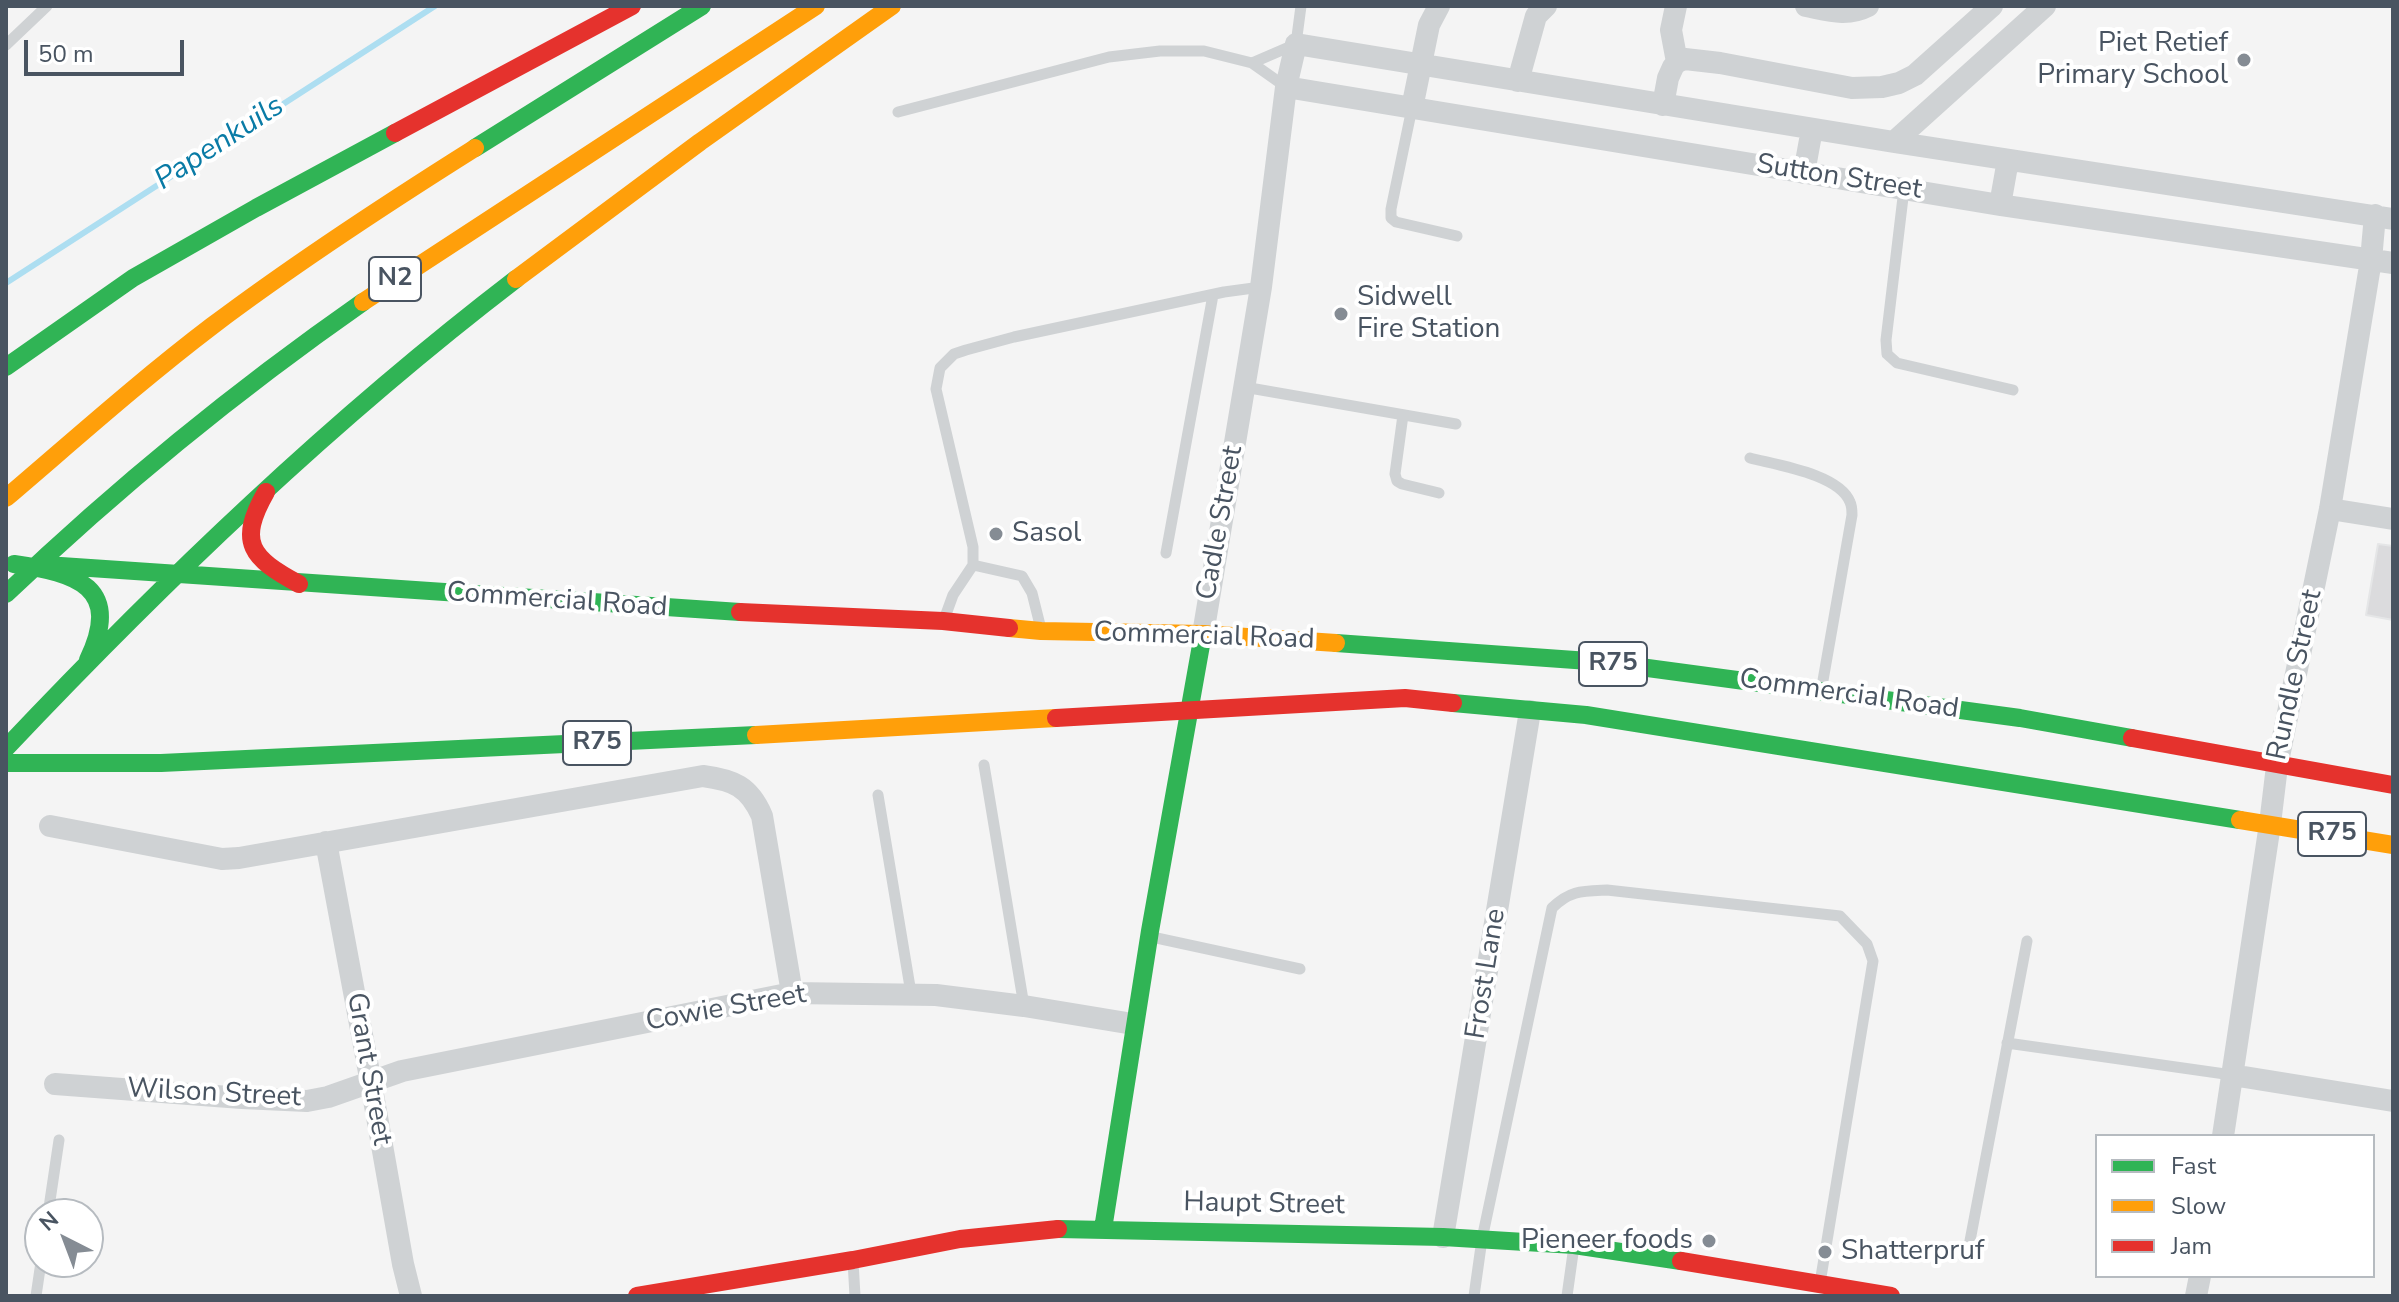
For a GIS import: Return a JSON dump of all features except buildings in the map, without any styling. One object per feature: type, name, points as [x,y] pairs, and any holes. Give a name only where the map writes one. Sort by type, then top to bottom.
[{"type":"main road","points":[[6,367],[133,278],[256,208],[632,6]]},
{"type":"main road","name":"N2","points":[[6,498],[123,397],[243,303],[370,215],[702,6]]},
{"type":"main road","name":"N2","points":[[6,594],[55,547],[165,452],[284,357],[406,272],[816,6]]},
{"type":"main road","points":[[6,748],[175,573],[388,381],[523,273],[715,131],[892,6]]},
{"type":"main road","points":[[270,486],[255,509],[249,524],[249,538],[261,560],[299,584]]},
{"type":"main road","points":[[6,563],[70,576],[87,587],[96,598],[101,625],[88,660]]},
{"type":"main road","name":"Commercial Road","points":[[6,563],[684,610],[943,621],[1041,631],[1203,634],[1603,662],[2020,718],[2393,785]]},
{"type":"main road","name":"Cadle Street","points":[[1103,1229],[1133,1024],[1203,634]]},
{"type":"main road","name":"R75","points":[[6,763],[161,763],[760,735],[1405,698],[1586,715],[2393,845]]},
{"type":"main road","name":"Haupt Street","points":[[637,1296],[960,1239],[1064,1229],[1443,1237],[1574,1245],[1820,1284],[1852,1293],[1891,1296]]},
{"type":"street","points":[[1412,108],[1429,25],[1439,6]]},
{"type":"street","points":[[1518,81],[1536,16],[1546,6]]},
{"type":"street","points":[[1663,105],[1668,78],[1677,62],[1671,30],[1676,6]]},
{"type":"street","points":[[1806,6],[1853,13],[1868,6]]},
{"type":"street","points":[[1677,62],[1685,59],[1720,63],[1852,88],[1882,87],[1915,75],[1992,6]]},
{"type":"street","points":[[1894,142],[2045,6]]},
{"type":"street","name":"Sutton Street","points":[[1296,44],[1812,129],[2384,217]]},
{"type":"street","name":"Cadle Street","points":[[1203,634],[1261,287],[1286,87],[1296,44]]},
{"type":"street","name":"Sutton Street","points":[[1286,87],[2000,205],[2382,262]]},
{"type":"street","points":[[1804,173],[1812,129]]},
{"type":"street","points":[[2000,205],[2008,160]]},
{"type":"street","name":"Rundle Street","points":[[2223,1134],[2277,766],[2382,262],[2384,217]]},
{"type":"street","points":[[2330,509],[2393,519]]},
{"type":"street","name":"Frost Lane","points":[[1443,1237],[1530,711]]},
{"type":"street","points":[[50,826],[222,859],[703,776],[729,781],[749,794],[762,816],[792,993]]},
{"type":"street","name":"Grant Street","points":[[326,842],[411,1296]]},
{"type":"street","name":"Cowie Street","points":[[371,1083],[402,1071],[792,993],[911,993],[1024,1006],[1133,1024]]},
{"type":"street","points":[[2232,1075],[2393,1101]]},
{"type":"street","name":"Wilson Street","points":[[55,1084],[299,1101],[328,1097],[371,1083]]},
{"type":"lane","points":[[6,45],[47,6]]},
{"type":"lane","name":"Cadle Street","points":[[1296,44],[1301,6]]},
{"type":"lane","points":[[1252,63],[1296,44]]},
{"type":"lane","points":[[898,112],[1109,57],[1160,51],[1204,51],[1252,63],[1286,87]]},
{"type":"lane","points":[[1412,108],[1391,218],[1396,222],[1457,236]]},
{"type":"lane","points":[[1904,189],[1886,340],[1887,354],[1897,363],[2013,390]]},
{"type":"lane","points":[[943,621],[953,595],[973,565],[973,547],[936,389],[940,368],[946,361],[954,354],[1014,337],[1261,287]]},
{"type":"lane","points":[[1166,553],[1213,295]]},
{"type":"lane","points":[[1244,387],[1456,424]]},
{"type":"lane","points":[[1403,415],[1395,474],[1397,481],[1439,493]]},
{"type":"lane","points":[[1750,458],[1827,479],[1850,500],[1852,515],[1821,691]]},
{"type":"lane","points":[[973,565],[1012,573],[1026,581],[1038,609],[1041,631]]},
{"type":"lane","points":[[984,765],[1024,1006]]},
{"type":"lane","points":[[878,795],[911,993]]},
{"type":"lane","points":[[1474,1296],[1482,1239],[1552,908],[1565,895],[1607,890],[1840,916],[1867,944],[1873,961],[1820,1284]]},
{"type":"lane","points":[[1148,936],[1300,969]]},
{"type":"lane","points":[[1969,1246],[2027,941]]},
{"type":"lane","points":[[2007,1043],[2232,1075]]},
{"type":"lane","points":[[50,1198],[59,1140]]},
{"type":"lane","points":[[1567,1296],[1574,1245]]},
{"type":"lane","points":[[853,1260],[855,1296]]},
{"type":"waterway","name":"Papenkuils","points":[[6,283],[435,6]]},
{"type":"traffic: fast","points":[[475,148],[702,6]]},
{"type":"traffic: fast","points":[[6,367],[133,278],[395,133]]},
{"type":"traffic: fast","points":[[6,748],[127,624],[252,503],[381,388],[516,279]]},
{"type":"traffic: fast","points":[[6,594],[179,441],[363,302]]},
{"type":"traffic: fast","points":[[14,564],[57,573],[88,588],[97,600],[100,615],[88,660]]},
{"type":"traffic: fast","points":[[46,565],[740,612]]},
{"type":"traffic: fast","points":[[1103,1229],[1150,931],[1203,634]]},
{"type":"traffic: fast","points":[[1336,643],[1603,662],[2020,718],[2132,738]]},
{"type":"traffic: fast","points":[[1453,703],[1586,715],[2240,820]]},
{"type":"traffic: fast","points":[[6,763],[161,763],[756,735]]},
{"type":"traffic: fast","points":[[1058,1229],[1443,1237],[1574,1245],[1681,1261]]},
{"type":"traffic: slow","points":[[363,302],[816,6]]},
{"type":"traffic: slow","points":[[516,279],[700,142],[892,6]]},
{"type":"traffic: slow","points":[[6,498],[212,326],[342,234],[475,148]]},
{"type":"traffic: slow","points":[[1009,628],[1203,634],[1336,643]]},
{"type":"traffic: slow","points":[[756,735],[1056,718]]},
{"type":"traffic: slow","points":[[2240,820],[2393,845]]},
{"type":"traffic: jam","points":[[395,133],[632,6]]},
{"type":"traffic: jam","points":[[266,492],[252,524],[254,547],[270,566],[299,584]]},
{"type":"traffic: jam","points":[[740,612],[943,621],[1009,628]]},
{"type":"traffic: jam","points":[[1056,718],[1405,698],[1453,703]]},
{"type":"traffic: jam","points":[[2132,738],[2393,785]]},
{"type":"traffic: jam","points":[[637,1296],[960,1239],[1058,1229]]},
{"type":"traffic: jam","points":[[1681,1261],[1891,1296]]},
{"type":"place","name":"Piet Retief Primary School","points":[[2244,60]]},
{"type":"place","name":"Sidwell Fire Station","points":[[1341,314]]},
{"type":"place","name":"Sasol","points":[[996,534]]},
{"type":"place","name":"Pieneer foods","points":[[1709,1241]]},
{"type":"place","name":"Shatterpruf","points":[[1825,1252]]}]
